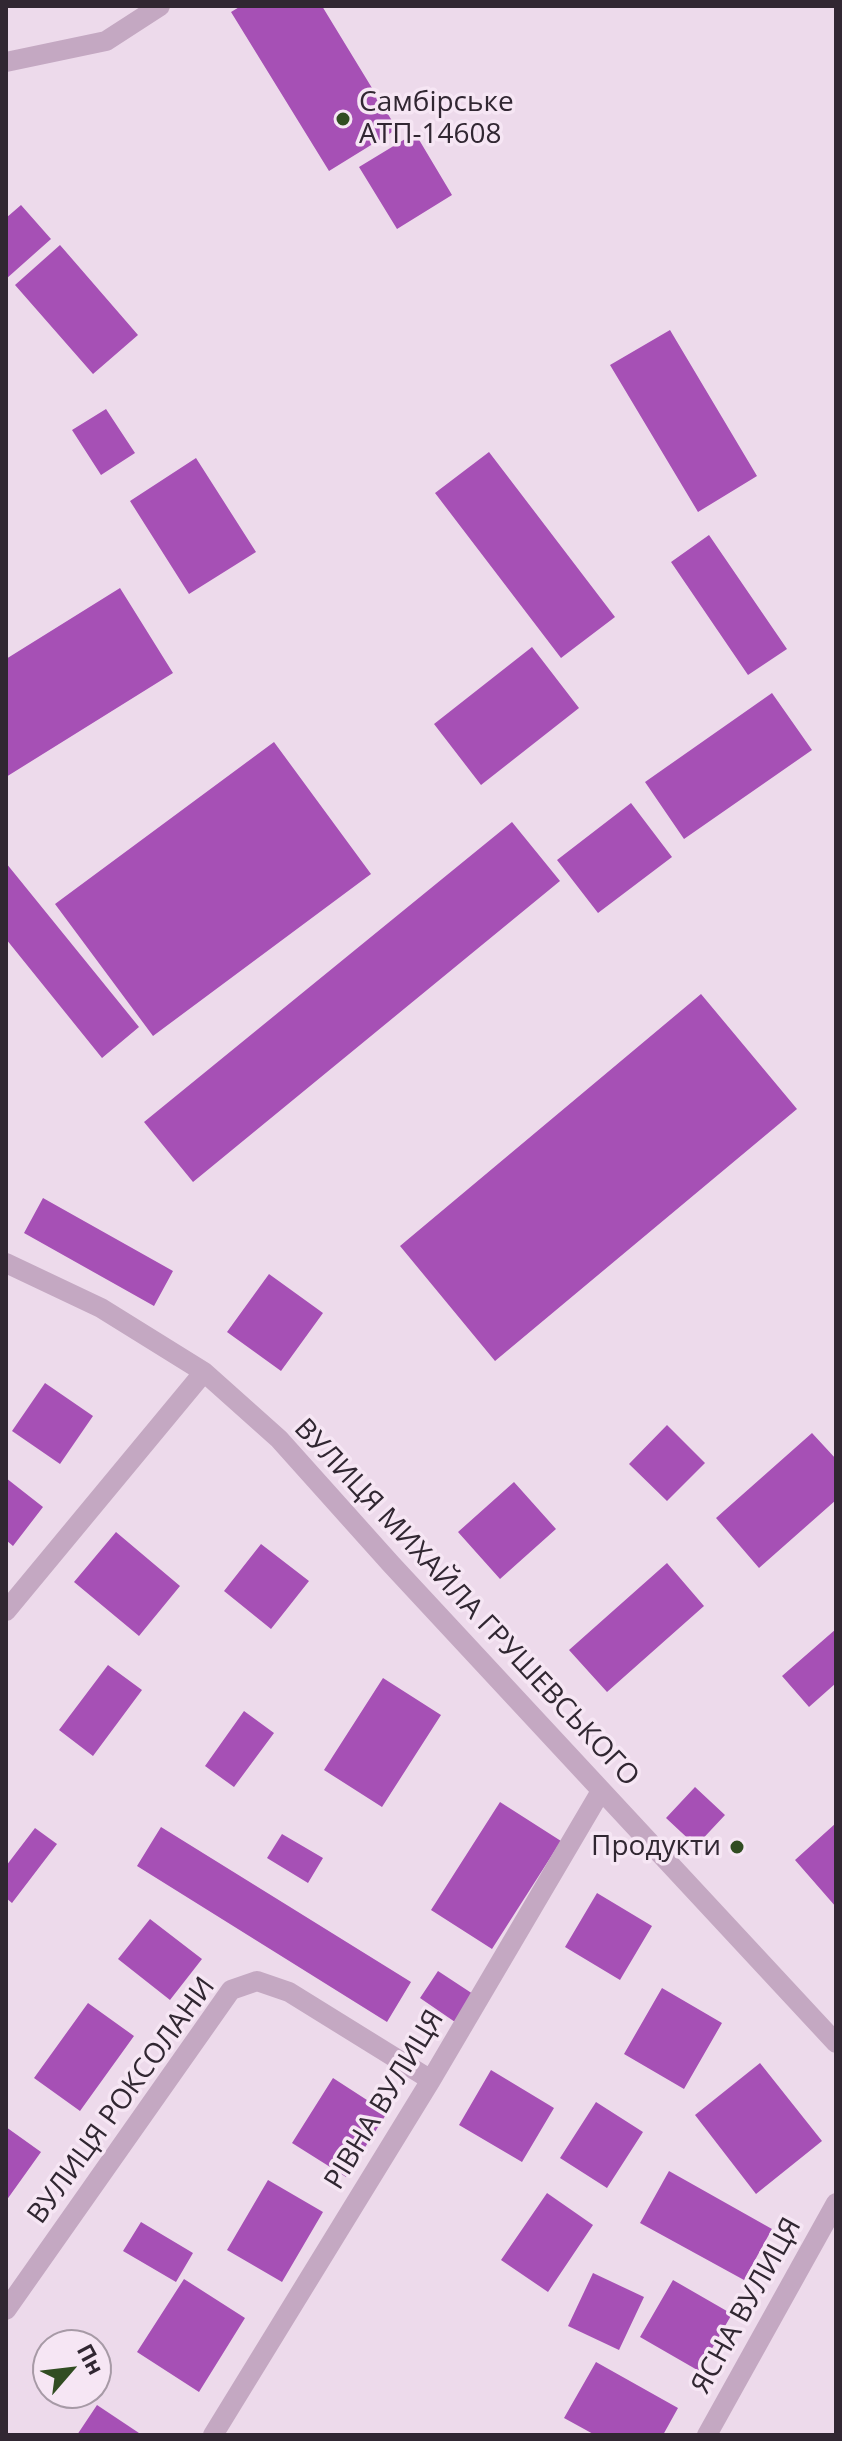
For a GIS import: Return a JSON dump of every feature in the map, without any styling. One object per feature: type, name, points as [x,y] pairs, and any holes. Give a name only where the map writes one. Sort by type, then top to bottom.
[{"type":"street","points":[[6,62],[106,41],[160,6]]},
{"type":"street","name":"ВУЛИЦЯ МИХАЙЛА ГРУШЕВСЬКОГО","points":[[6,1263],[101,1308],[204,1372],[279,1439],[391,1564],[836,2043]]},
{"type":"street","points":[[6,1611],[204,1372]]},
{"type":"street","name":"РІВНА ВУЛИЦЯ","points":[[213,2435],[431,2080],[601,1791]]},
{"type":"street","name":"ВУЛИЦЯ РОКСОЛАНИ","points":[[6,2310],[231,1990],[257,1981],[289,1992],[431,2080]]},
{"type":"street","name":"ЯСНА ВУЛИЦЯ","points":[[707,2435],[836,2203]]},
{"type":"building","points":[[241,6],[322,6],[397,129],[329,171],[231,12]]},
{"type":"building","points":[[415,133],[452,195],[397,229],[359,167]]},
{"type":"building","points":[[21,205],[51,239],[6,279],[6,218]]},
{"type":"building","points":[[60,245],[138,335],[93,374],[15,285]]},
{"type":"building","points":[[670,330],[757,476],[698,512],[610,365]]},
{"type":"building","points":[[106,409],[135,453],[101,475],[72,430]]},
{"type":"building","points":[[489,452],[615,617],[561,658],[435,493]]},
{"type":"building","points":[[196,458],[256,552],[189,594],[130,501]]},
{"type":"building","points":[[709,535],[787,649],[748,675],[671,562]]},
{"type":"building","points":[[120,588],[173,673],[6,777],[6,659]]},
{"type":"building","points":[[532,647],[579,708],[481,785],[434,724]]},
{"type":"building","points":[[772,693],[812,750],[684,839],[645,782]]},
{"type":"building","points":[[274,742],[371,874],[153,1036],[55,904]]},
{"type":"building","points":[[631,803],[672,857],[598,913],[557,860]]},
{"type":"building","points":[[512,822],[560,881],[193,1182],[144,1122]]},
{"type":"building","points":[[6,863],[139,1027],[102,1058],[6,939]]},
{"type":"building","points":[[701,994],[797,1109],[495,1361],[400,1246]]},
{"type":"building","points":[[43,1198],[173,1271],[154,1306],[24,1233]]},
{"type":"building","points":[[269,1274],[323,1313],[281,1371],[227,1332]]},
{"type":"building","points":[[45,1383],[93,1416],[60,1464],[12,1431]]},
{"type":"building","points":[[667,1425],[705,1463],[667,1501],[629,1464]]},
{"type":"building","points":[[812,1433],[836,1459],[836,1500],[759,1568],[716,1518]]},
{"type":"building","points":[[6,1478],[43,1507],[13,1546],[6,1540]]},
{"type":"building","points":[[514,1482],[556,1529],[500,1579],[458,1532]]},
{"type":"building","points":[[116,1532],[180,1586],[139,1636],[74,1582]]},
{"type":"building","points":[[261,1544],[309,1581],[271,1629],[224,1591]]},
{"type":"building","points":[[667,1563],[704,1606],[607,1692],[569,1650]]},
{"type":"building","points":[[836,1629],[836,1683],[809,1707],[782,1676]]},
{"type":"building","points":[[108,1665],[142,1690],[93,1756],[59,1730]]},
{"type":"building","points":[[383,1678],[441,1715],[382,1807],[324,1770]]},
{"type":"building","points":[[244,1711],[274,1733],[234,1787],[205,1766]]},
{"type":"building","points":[[695,1787],[725,1815],[696,1846],[666,1818]]},
{"type":"building","points":[[500,1802],[561,1841],[492,1949],[431,1910]]},
{"type":"building","points":[[836,1823],[836,1907],[795,1860]]},
{"type":"building","points":[[161,1827],[411,1982],[387,2022],[137,1866]]},
{"type":"building","points":[[35,1828],[57,1844],[12,1903],[6,1898],[6,1866]]},
{"type":"building","points":[[282,1834],[323,1858],[308,1883],[267,1858]]},
{"type":"building","points":[[597,1893],[652,1926],[620,1980],[565,1947]]},
{"type":"building","points":[[150,1919],[202,1959],[170,2000],[118,1959]]},
{"type":"building","points":[[438,1971],[473,1994],[455,2022],[420,1998]]},
{"type":"building","points":[[662,1988],[722,2023],[684,2089],[624,2054]]},
{"type":"building","points":[[88,2003],[134,2036],[80,2111],[34,2078]]},
{"type":"building","points":[[760,2063],[822,2141],[756,2194],[695,2115]]},
{"type":"building","points":[[491,2070],[554,2108],[522,2162],[459,2125]]},
{"type":"building","points":[[333,2078],[387,2113],[346,2177],[292,2143]]},
{"type":"building","points":[[596,2102],[643,2132],[607,2188],[560,2158]]},
{"type":"building","points":[[6,2127],[41,2152],[6,2201]]},
{"type":"building","points":[[669,2171],[772,2229],[744,2280],[640,2223]]},
{"type":"building","points":[[268,2180],[323,2212],[282,2282],[227,2250]]},
{"type":"building","points":[[547,2193],[593,2225],[548,2292],[501,2260]]},
{"type":"building","points":[[141,2222],[193,2253],[176,2282],[123,2251]]},
{"type":"building","points":[[593,2273],[644,2297],[619,2350],[568,2326]]},
{"type":"building","points":[[184,2279],[245,2318],[199,2392],[137,2352]]},
{"type":"building","points":[[673,2280],[732,2314],[699,2371],[640,2337]]},
{"type":"building","points":[[596,2362],[678,2408],[663,2435],[595,2435],[564,2418]]},
{"type":"building","points":[[94,2409],[103,2409],[142,2435],[77,2435]]},
{"type":"place","name":"Самбірське АТП-14608","points":[[343,119]]},
{"type":"place","name":"Продукти","points":[[737,1847]]}]
